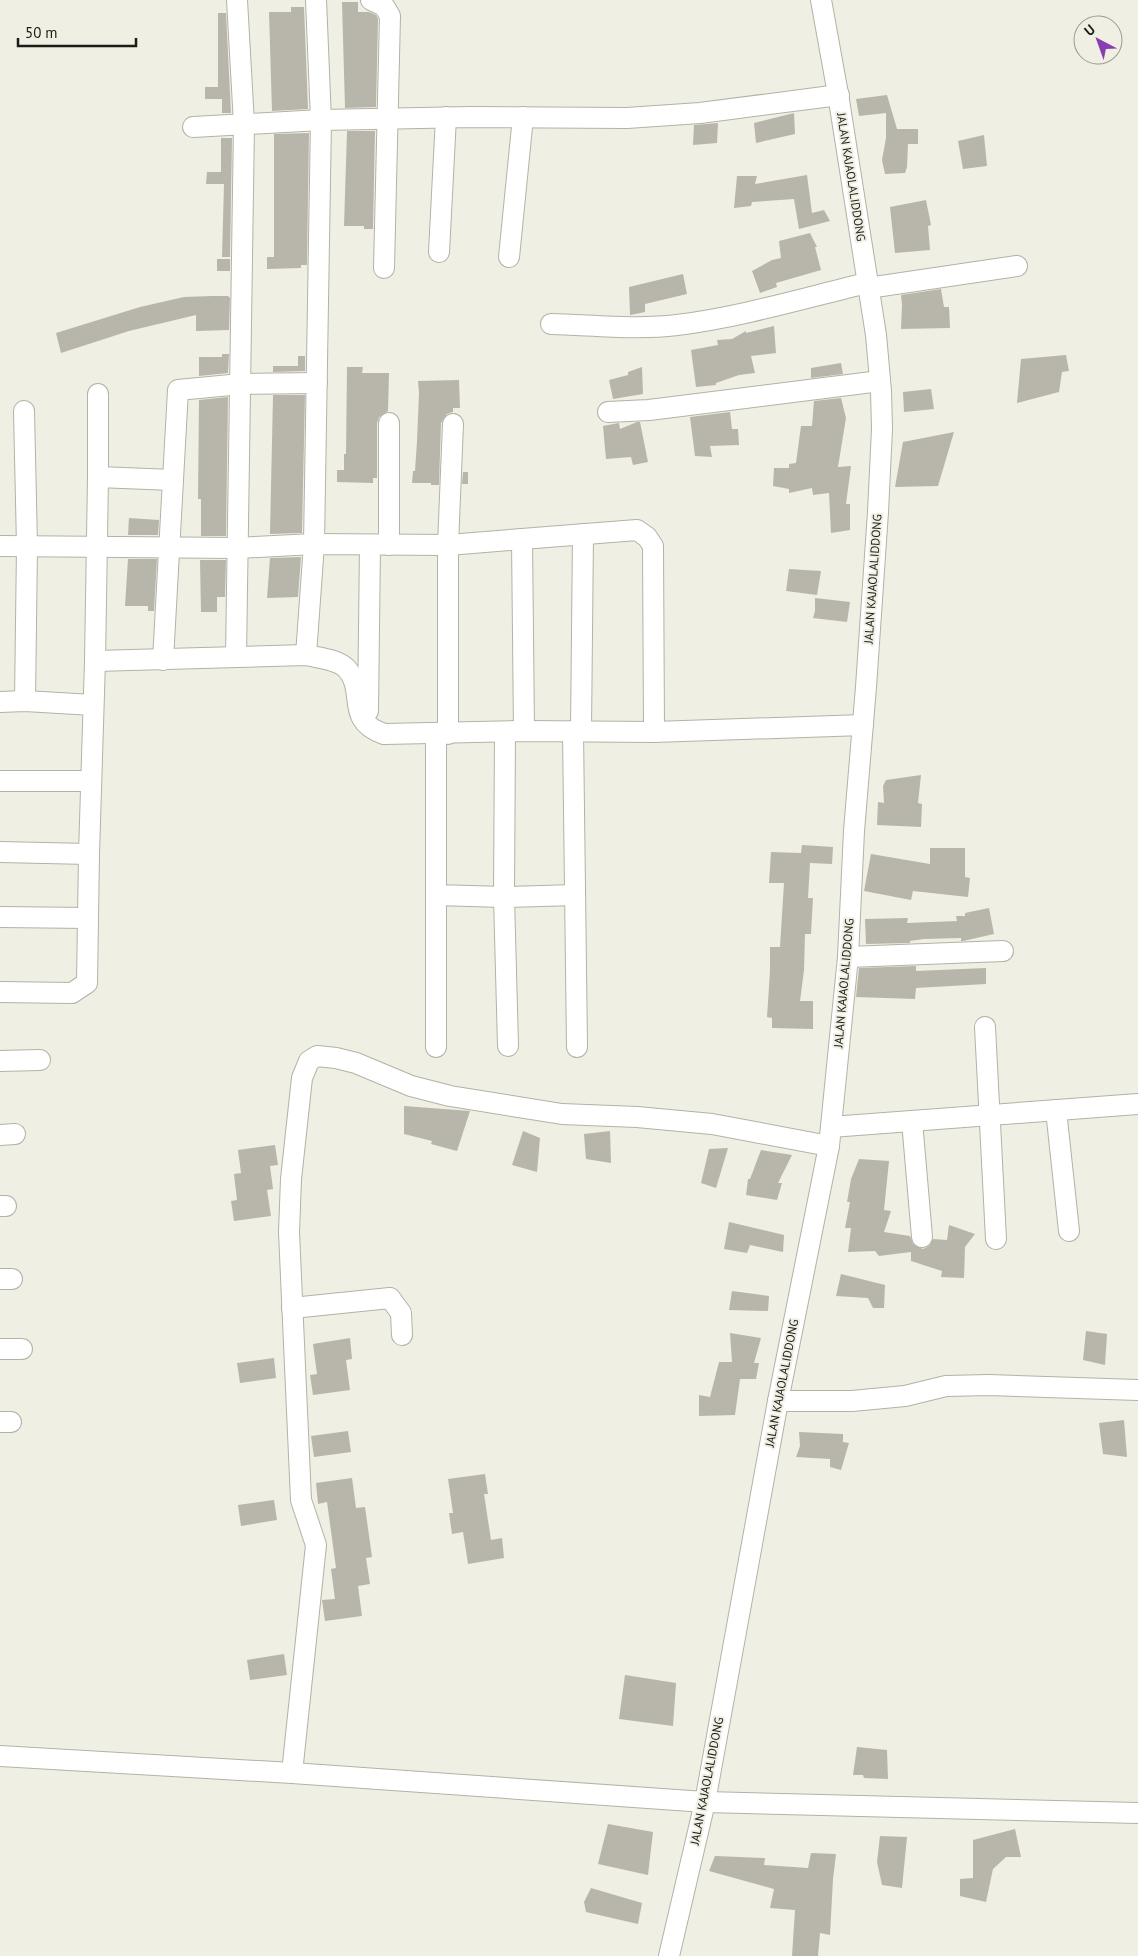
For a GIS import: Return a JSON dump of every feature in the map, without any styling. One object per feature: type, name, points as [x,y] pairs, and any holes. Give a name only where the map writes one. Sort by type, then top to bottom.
[{"type":"street","points":[[236,657],[236,548],[241,384],[244,124],[237,0]]},
{"type":"street","points":[[306,656],[314,544],[317,383],[321,120],[316,0]]},
{"type":"street","points":[[371,0],[384,6],[390,16],[384,268]]},
{"type":"street","name":"JALAN KAJAOLALIDDONG","points":[[669,1956],[704,1802],[778,1401],[830,1136],[848,957],[854,831],[863,725],[882,429],[876,335],[839,95],[821,0]]},
{"type":"street","points":[[192,126],[446,117],[627,118],[700,113],[839,95]]},
{"type":"street","points":[[439,252],[446,117]]},
{"type":"street","points":[[509,257],[523,117]]},
{"type":"street","points":[[551,324],[675,325],[729,316],[867,285],[1017,266]]},
{"type":"street","points":[[608,412],[649,410],[880,381]]},
{"type":"street","points":[[163,660],[178,390],[241,384],[317,383]]},
{"type":"street","points":[[0,992],[72,993],[87,983],[98,477],[98,394]]},
{"type":"street","points":[[24,410],[26,546],[25,701]]},
{"type":"street","points":[[368,726],[379,545],[389,423]]},
{"type":"street","points":[[436,1047],[436,896],[454,424]]},
{"type":"street","points":[[98,477],[173,480]]},
{"type":"street","points":[[0,546],[236,548],[314,544],[448,545],[637,530],[648,538],[653,546],[654,732]]},
{"type":"street","points":[[578,1047],[575,895],[577,731],[583,534]]},
{"type":"street","points":[[508,1046],[504,897],[514,732],[522,540]]},
{"type":"street","points":[[94,661],[306,656],[332,661],[347,669],[354,682],[360,712],[368,726],[372,730],[384,734],[577,731],[654,732],[863,725]]},
{"type":"street","points":[[0,702],[25,701],[93,705]]},
{"type":"street","points":[[0,781],[91,781]]},
{"type":"street","points":[[0,852],[89,854]]},
{"type":"street","points":[[436,896],[575,895]]},
{"type":"street","points":[[0,918],[88,918]]},
{"type":"street","points":[[848,957],[1003,951]]},
{"type":"street","points":[[985,1027],[988,1115],[996,1239]]},
{"type":"street","points":[[292,1773],[316,1545],[301,1500],[289,1232],[291,1179],[302,1078],[309,1061],[313,1057],[323,1056],[356,1063],[411,1086],[450,1096],[562,1114],[637,1117],[830,1136],[912,1121],[1138,1104]]},
{"type":"street","points":[[0,1061],[40,1060]]},
{"type":"street","points":[[1056,1110],[1069,1231]]},
{"type":"street","points":[[912,1121],[922,1237]]},
{"type":"street","points":[[292,1308],[390,1298],[401,1314],[402,1335]]},
{"type":"street","points":[[0,1349],[22,1348]]},
{"type":"street","points":[[778,1401],[860,1400],[904,1396],[946,1386],[989,1385],[1138,1390]]},
{"type":"street","points":[[0,1756],[292,1773],[704,1802],[1138,1812]]},
{"type":"building","points":[[342,2],[358,2],[358,12],[369,12],[376,15],[378,19],[376,107],[345,108]]},
{"type":"building","points":[[291,7],[304,7],[308,109],[272,111],[269,12],[291,12]]},
{"type":"building","points":[[218,13],[226,13],[231,113],[222,113],[222,99],[205,99],[205,87],[218,87]]},
{"type":"building","points":[[887,95],[897,129],[918,129],[918,144],[908,144],[905,173],[885,174],[882,160],[886,138],[886,113],[859,116],[856,99]]},
{"type":"building","points":[[794,113],[795,134],[756,143],[754,123]]},
{"type":"building","points":[[718,123],[717,143],[693,145],[694,125]]},
{"type":"building","points":[[347,131],[375,131],[373,229],[364,229],[364,226],[344,226]]},
{"type":"building","points":[[309,133],[307,265],[301,265],[301,268],[267,269],[267,257],[274,257],[274,134]]},
{"type":"building","points":[[984,135],[987,166],[963,169],[958,141]]},
{"type":"building","points":[[221,138],[232,138],[230,257],[222,257],[224,184],[206,184],[207,172],[221,172]]},
{"type":"building","points":[[807,175],[812,213],[824,210],[830,221],[799,229],[794,199],[752,202],[751,206],[734,208],[737,176],[757,176],[755,184]]},
{"type":"building","points":[[926,200],[931,225],[928,226],[930,250],[895,253],[890,207]]},
{"type":"building","points":[[810,233],[817,247],[815,247],[821,270],[776,283],[777,287],[760,293],[752,271],[772,260],[781,258],[779,241]]},
{"type":"building","points":[[217,259],[230,259],[230,271],[217,271]]},
{"type":"building","points":[[683,274],[687,294],[645,304],[645,312],[630,315],[629,287]]},
{"type":"building","points":[[941,289],[944,307],[949,307],[950,328],[901,329],[901,295]]},
{"type":"building","points":[[228,296],[230,298],[229,330],[196,331],[196,315],[129,331],[61,353],[56,333],[140,307],[184,297]]},
{"type":"building","points":[[774,326],[776,353],[751,356],[755,373],[739,375],[716,383],[716,385],[696,387],[691,350],[718,345],[717,340],[732,339],[746,331],[746,333]]},
{"type":"building","points":[[222,354],[229,354],[228,373],[199,376],[199,357],[222,357]]},
{"type":"building","points":[[1066,355],[1069,371],[1062,372],[1059,392],[1017,403],[1021,359]]},
{"type":"building","points":[[298,356],[305,356],[305,371],[273,372],[273,366],[298,366]]},
{"type":"building","points":[[841,363],[843,374],[811,378],[811,368]]},
{"type":"building","points":[[347,367],[363,367],[362,373],[389,373],[388,411],[379,417],[377,423],[377,478],[373,478],[373,483],[337,482],[337,470],[344,470],[344,454],[346,454]]},
{"type":"building","points":[[642,367],[643,394],[613,399],[609,380],[628,375],[628,372]]},
{"type":"building","points":[[459,380],[460,408],[453,408],[453,412],[447,414],[441,423],[439,485],[412,483],[413,471],[415,471],[417,441],[418,381]]},
{"type":"building","points":[[931,389],[934,409],[904,412],[903,392]]},
{"type":"building","points":[[273,395],[305,395],[302,533],[270,534]]},
{"type":"building","points":[[228,397],[226,536],[201,536],[201,499],[198,499],[199,400]]},
{"type":"building","points":[[841,398],[846,418],[838,467],[851,466],[846,504],[850,504],[850,530],[831,533],[829,493],[813,495],[812,488],[789,493],[789,489],[773,486],[774,468],[789,468],[789,464],[796,463],[801,426],[812,426],[814,401]]},
{"type":"building","points":[[730,412],[732,429],[738,429],[739,445],[710,446],[712,457],[695,456],[690,417]]},
{"type":"building","points":[[640,422],[648,462],[633,465],[631,457],[606,459],[603,426],[619,423],[620,429]]},
{"type":"building","points":[[954,432],[938,486],[895,487],[903,442]]},
{"type":"building","points":[[463,472],[468,472],[468,484],[462,484]]},
{"type":"building","points":[[129,518],[159,520],[158,535],[128,535]]},
{"type":"building","points":[[301,557],[298,597],[267,598],[270,558]]},
{"type":"building","points":[[128,559],[157,559],[154,611],[148,611],[148,606],[125,606]]},
{"type":"building","points":[[200,560],[226,560],[225,597],[217,597],[217,612],[201,612]]},
{"type":"building","points":[[789,569],[821,571],[817,595],[786,591]]},
{"type":"building","points":[[815,598],[850,602],[847,622],[813,618]]},
{"type":"building","points":[[921,775],[918,803],[922,804],[921,827],[877,825],[878,802],[884,803],[883,786],[886,780]]},
{"type":"building","points":[[802,845],[833,847],[832,864],[810,863],[808,898],[813,898],[811,934],[805,934],[804,970],[800,1001],[813,1001],[813,1029],[772,1028],[772,1018],[767,1017],[770,947],[780,947],[784,883],[769,883],[771,852],[801,853]]},
{"type":"building","points":[[930,848],[965,848],[965,877],[970,878],[968,897],[913,891],[911,900],[864,891],[871,854],[930,864]]},
{"type":"building","points":[[989,908],[994,934],[963,941],[961,941],[961,938],[924,939],[910,941],[910,943],[866,944],[865,919],[908,918],[907,923],[957,921],[956,916],[965,916],[965,913]]},
{"type":"building","points":[[916,966],[916,971],[986,968],[986,984],[916,988],[915,999],[856,997],[859,968]]},
{"type":"building","points":[[404,1106],[470,1111],[457,1151],[431,1144],[432,1141],[404,1134]]},
{"type":"building","points":[[523,1131],[540,1138],[537,1172],[512,1165]]},
{"type":"building","points":[[610,1131],[611,1163],[586,1159],[584,1134]]},
{"type":"building","points":[[275,1145],[278,1165],[270,1166],[273,1189],[267,1190],[271,1216],[234,1221],[231,1201],[237,1200],[234,1174],[241,1173],[238,1150]]},
{"type":"building","points":[[728,1148],[716,1188],[701,1183],[709,1149]]},
{"type":"building","points":[[761,1150],[792,1155],[778,1183],[782,1183],[777,1200],[746,1195],[748,1179],[750,1179]]},
{"type":"building","points":[[859,1159],[889,1161],[884,1210],[891,1211],[884,1232],[910,1236],[913,1244],[923,1249],[929,1246],[933,1239],[947,1240],[949,1225],[975,1234],[965,1247],[964,1278],[941,1277],[942,1271],[911,1261],[911,1252],[879,1256],[875,1251],[848,1252],[851,1228],[845,1228],[850,1202],[847,1202],[851,1179]]},
{"type":"building","points":[[729,1222],[784,1235],[783,1252],[750,1245],[747,1253],[724,1249]]},
{"type":"building","points":[[841,1274],[885,1285],[884,1308],[873,1308],[868,1298],[836,1296]]},
{"type":"building","points":[[732,1291],[769,1296],[768,1311],[729,1310]]},
{"type":"building","points":[[1086,1331],[1107,1334],[1105,1365],[1083,1360]]},
{"type":"building","points":[[730,1333],[761,1338],[754,1363],[759,1363],[756,1379],[740,1379],[735,1415],[699,1416],[699,1395],[710,1397],[719,1362],[732,1362]]},
{"type":"building","points":[[350,1338],[352,1359],[346,1360],[350,1390],[313,1395],[310,1375],[317,1374],[313,1344]]},
{"type":"building","points":[[274,1358],[276,1378],[240,1383],[237,1363]]},
{"type":"building","points":[[1124,1420],[1127,1457],[1103,1454],[1099,1423]]},
{"type":"building","points":[[348,1431],[351,1452],[314,1457],[311,1436]]},
{"type":"building","points":[[799,1432],[843,1434],[843,1442],[849,1443],[841,1470],[830,1467],[830,1459],[796,1457],[800,1446]]},
{"type":"building","points":[[485,1474],[488,1494],[484,1494],[491,1540],[502,1538],[504,1558],[468,1564],[463,1532],[452,1534],[449,1513],[453,1513],[448,1479]]},
{"type":"building","points":[[352,1478],[356,1508],[365,1507],[372,1557],[366,1558],[370,1584],[358,1586],[362,1616],[325,1621],[322,1600],[335,1599],[331,1569],[336,1568],[327,1502],[318,1504],[316,1483]]},
{"type":"building","points":[[274,1500],[277,1520],[241,1526],[238,1505]]},
{"type":"building","points":[[284,1654],[287,1675],[250,1680],[247,1660]]},
{"type":"building","points":[[625,1675],[676,1683],[673,1726],[619,1719]]},
{"type":"building","points":[[857,1747],[887,1750],[888,1779],[864,1778],[863,1775],[853,1775]]},
{"type":"building","points":[[608,1824],[653,1832],[648,1875],[598,1864]]},
{"type":"building","points":[[1015,1829],[1021,1857],[1006,1857],[993,1869],[986,1902],[960,1896],[960,1879],[973,1878],[973,1840]]},
{"type":"building","points":[[880,1836],[907,1837],[902,1888],[882,1885],[877,1862]]},
{"type":"building","points":[[811,1853],[836,1854],[830,1935],[820,1933],[818,1956],[792,1956],[795,1910],[770,1908],[774,1889],[709,1871],[715,1856],[765,1858],[764,1865],[808,1868]]},
{"type":"building","points":[[591,1888],[642,1903],[638,1924],[586,1912],[584,1902]]}]
